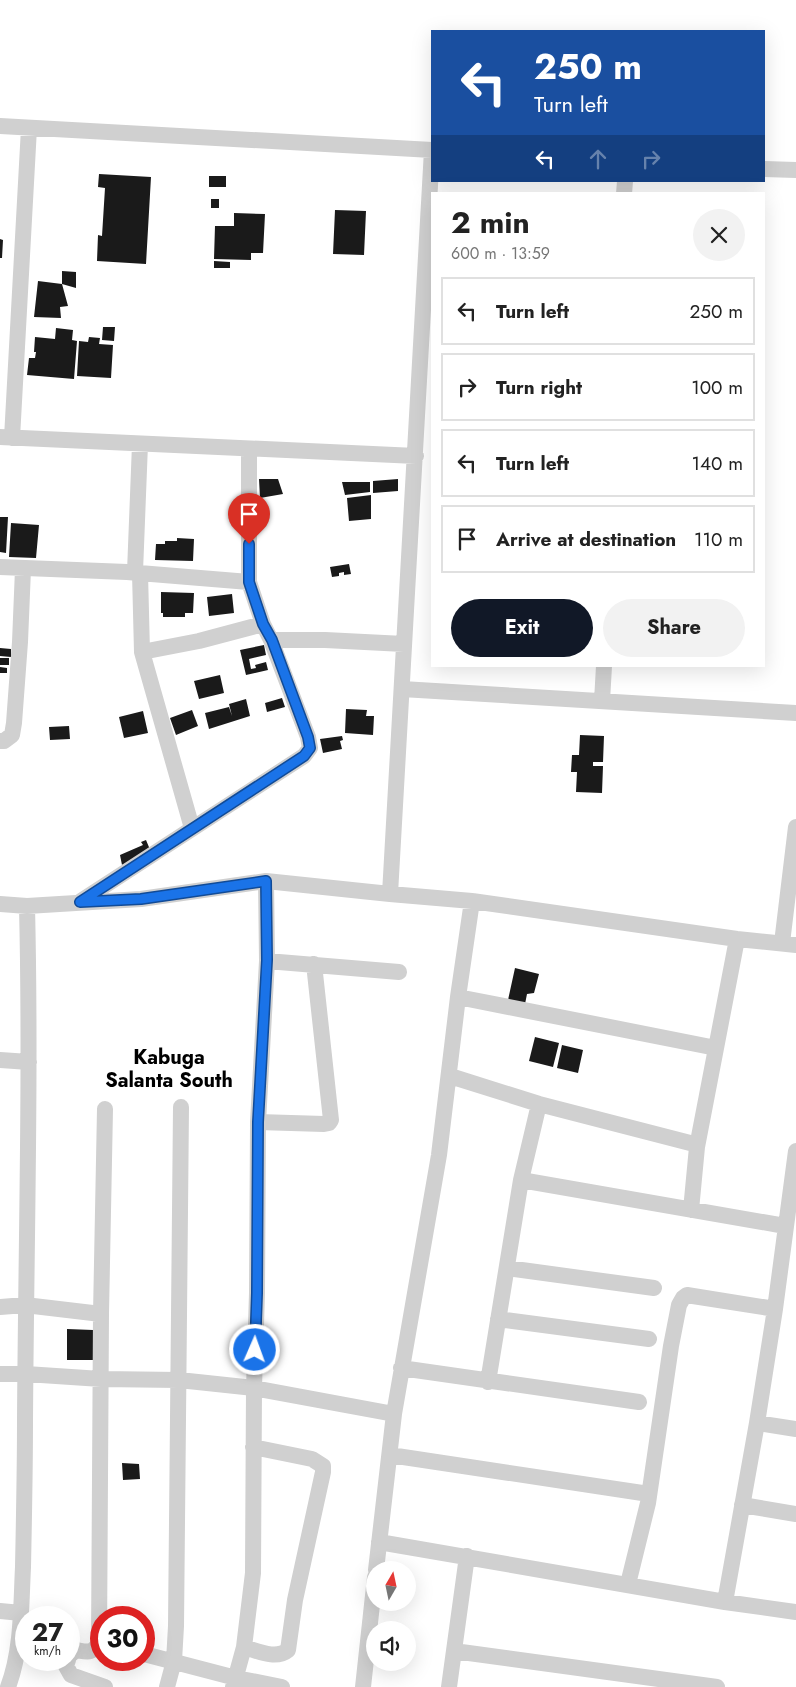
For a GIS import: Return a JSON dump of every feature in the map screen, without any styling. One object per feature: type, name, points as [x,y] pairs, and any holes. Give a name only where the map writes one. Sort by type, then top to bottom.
[{"type":"street","points":[[0,126],[431,150]]},
{"type":"street","points":[[29,128],[6,437],[250,450],[416,456]]},
{"type":"street","points":[[390,894],[431,169]]},
{"type":"street","points":[[765,169],[796,170]]},
{"type":"street","points":[[140,444],[138,573],[142,652],[192,828]]},
{"type":"street","points":[[80,902],[304,756],[310,748],[308,737],[272,640],[263,624],[249,582],[250,450]]},
{"type":"street","points":[[0,567],[138,573],[249,582]]},
{"type":"street","points":[[0,741],[4,741],[12,735],[14,723],[20,642],[22,569]]},
{"type":"street","points":[[142,652],[263,624]]},
{"type":"street","points":[[272,640],[325,640],[404,644]]},
{"type":"street","points":[[602,701],[604,667]]},
{"type":"street","points":[[402,688],[796,713]]},
{"type":"street","points":[[0,904],[27,906],[141,899],[266,881],[472,901],[737,939],[789,944],[796,827]]},
{"type":"street","points":[[234,1682],[244,1647],[253,1573],[258,1122],[267,960],[266,881]]},
{"type":"street","points":[[377,1561],[394,1414],[439,1155],[458,997],[472,901]]},
{"type":"street","points":[[21,1606],[25,1496],[25,1305],[29,1062],[27,906]]},
{"type":"street","points":[[691,1210],[697,1147],[737,939]]},
{"type":"street","points":[[267,960],[399,972]]},
{"type":"street","points":[[258,1122],[324,1124],[329,1123],[331,1120],[314,964]]},
{"type":"street","points":[[458,997],[716,1048]]},
{"type":"street","points":[[0,1060],[29,1062]]},
{"type":"street","points":[[450,1076],[539,1104],[694,1144],[697,1147]]},
{"type":"street","points":[[488,1382],[521,1180],[539,1104]]},
{"type":"street","points":[[167,1687],[174,1661],[176,1626],[181,1107]]},
{"type":"street","points":[[100,1606],[101,1314],[105,1109]]},
{"type":"street","points":[[724,1602],[757,1423],[775,1310],[796,1151]]},
{"type":"street","points":[[521,1180],[785,1226]]},
{"type":"street","points":[[507,1268],[654,1288]]},
{"type":"street","points":[[628,1584],[649,1494],[670,1346],[679,1306],[683,1298],[687,1295],[775,1310]]},
{"type":"street","points":[[0,1307],[25,1305],[101,1314]]},
{"type":"street","points":[[498,1319],[649,1339]]},
{"type":"street","points":[[401,1368],[488,1382],[639,1402]]},
{"type":"street","points":[[0,1374],[101,1379],[179,1380],[254,1388],[394,1414]]},
{"type":"street","points":[[757,1423],[796,1429]]},
{"type":"street","points":[[244,1647],[274,1655],[282,1655],[288,1650],[295,1600],[323,1472],[323,1466],[312,1459],[254,1447]]},
{"type":"street","points":[[390,1456],[649,1494]]},
{"type":"street","points":[[742,1505],[796,1514]]},
{"type":"street","points":[[379,1542],[724,1602],[796,1612]]},
{"type":"street","points":[[449,1687],[466,1556]]},
{"type":"street","points":[[0,1611],[15,1612]]},
{"type":"street","points":[[363,1687],[371,1611]]},
{"type":"street","points":[[454,1651],[712,1687]]},
{"type":"street","points":[[155,1657],[174,1661],[234,1682],[282,1687]]},
{"type":"street","points":[[8,1687],[13,1673],[15,1658]]},
{"type":"street","points":[[69,1671],[71,1675],[105,1687]]},
{"type":"building","points":[[99,174],[151,177],[146,264],[97,261],[98,235],[102,236],[105,188],[98,187]]},
{"type":"building","points":[[209,176],[226,176],[226,187],[209,187]]},
{"type":"building","points":[[211,199],[219,199],[219,208],[211,208]]},
{"type":"building","points":[[335,210],[366,211],[364,255],[333,254]]},
{"type":"building","points":[[234,213],[265,214],[263,253],[251,253],[251,260],[214,259],[215,226],[234,226]]},
{"type":"building","points":[[0,239],[3,240],[2,258],[0,258]]},
{"type":"building","points":[[214,261],[230,262],[230,268],[214,268]]},
{"type":"building","points":[[62,271],[76,272],[76,288],[62,284]]},
{"type":"building","points":[[38,281],[62,284],[68,306],[60,307],[61,318],[34,317]]},
{"type":"building","points":[[103,327],[115,327],[114,341],[102,340]]},
{"type":"building","points":[[56,328],[73,330],[72,340],[77,341],[74,379],[27,375],[29,358],[35,358],[35,337],[55,339]]},
{"type":"building","points":[[89,337],[100,338],[99,344],[113,345],[111,378],[77,376],[79,341],[88,342]]},
{"type":"building","points":[[259,479],[278,479],[283,494],[260,498]]},
{"type":"building","points":[[398,479],[398,491],[373,493],[373,481]]},
{"type":"building","points":[[342,482],[370,482],[370,492],[345,495]]},
{"type":"building","points":[[371,495],[371,519],[349,521],[347,498]]},
{"type":"building","points":[[0,517],[8,517],[6,553],[0,552]]},
{"type":"building","points":[[11,523],[39,525],[36,558],[9,557]]},
{"type":"building","points":[[177,538],[194,539],[193,561],[155,560],[156,544],[165,544],[165,541],[177,541]]},
{"type":"building","points":[[349,564],[351,574],[344,575],[344,572],[339,573],[339,576],[332,577],[330,567]]},
{"type":"building","points":[[161,592],[194,593],[193,613],[185,613],[185,617],[163,617],[163,613],[161,613]]},
{"type":"building","points":[[232,594],[234,613],[209,616],[207,597]]},
{"type":"building","points":[[264,645],[266,655],[249,659],[251,669],[256,668],[255,665],[266,662],[268,670],[246,675],[240,650]]},
{"type":"building","points":[[0,648],[11,649],[11,657],[0,656]]},
{"type":"building","points":[[0,658],[9,658],[9,665],[0,665]]},
{"type":"building","points":[[0,667],[7,668],[7,673],[0,673]]},
{"type":"building","points":[[220,675],[224,693],[199,699],[194,681]]},
{"type":"building","points":[[282,698],[285,707],[267,712],[265,703]]},
{"type":"building","points":[[246,699],[250,716],[209,729],[205,713],[229,707],[232,716],[229,704]]},
{"type":"building","points":[[346,709],[367,710],[366,716],[374,716],[373,735],[345,733]]},
{"type":"building","points":[[192,710],[198,726],[176,735],[170,718]]},
{"type":"building","points":[[143,711],[148,733],[124,738],[119,717]]},
{"type":"building","points":[[69,726],[70,739],[50,740],[49,727]]},
{"type":"building","points":[[580,735],[604,736],[603,762],[593,762],[593,766],[603,766],[602,793],[576,792],[577,772],[571,772],[572,755],[579,755]]},
{"type":"building","points":[[342,736],[343,740],[340,741],[342,749],[323,753],[320,739]]},
{"type":"building","points":[[146,840],[151,852],[122,865],[120,855],[143,845],[141,842]]},
{"type":"building","points":[[515,968],[539,974],[534,993],[527,994],[525,1004],[508,1000]]},
{"type":"building","points":[[535,1037],[559,1043],[553,1067],[529,1061]]},
{"type":"building","points":[[562,1045],[583,1050],[578,1073],[557,1068]]},
{"type":"building","points":[[67,1329],[93,1330],[93,1360],[67,1360]]},
{"type":"building","points":[[122,1463],[139,1464],[140,1479],[123,1480]]},
{"type":"district","name":"Kabuga Salanta South","points":[[169,1068]]},
{"type":"route","points":[[249,544],[249,582],[263,624],[272,640],[308,737],[310,748],[304,756],[80,902],[141,899],[266,881],[267,960],[258,1122],[255,1350]]}]
